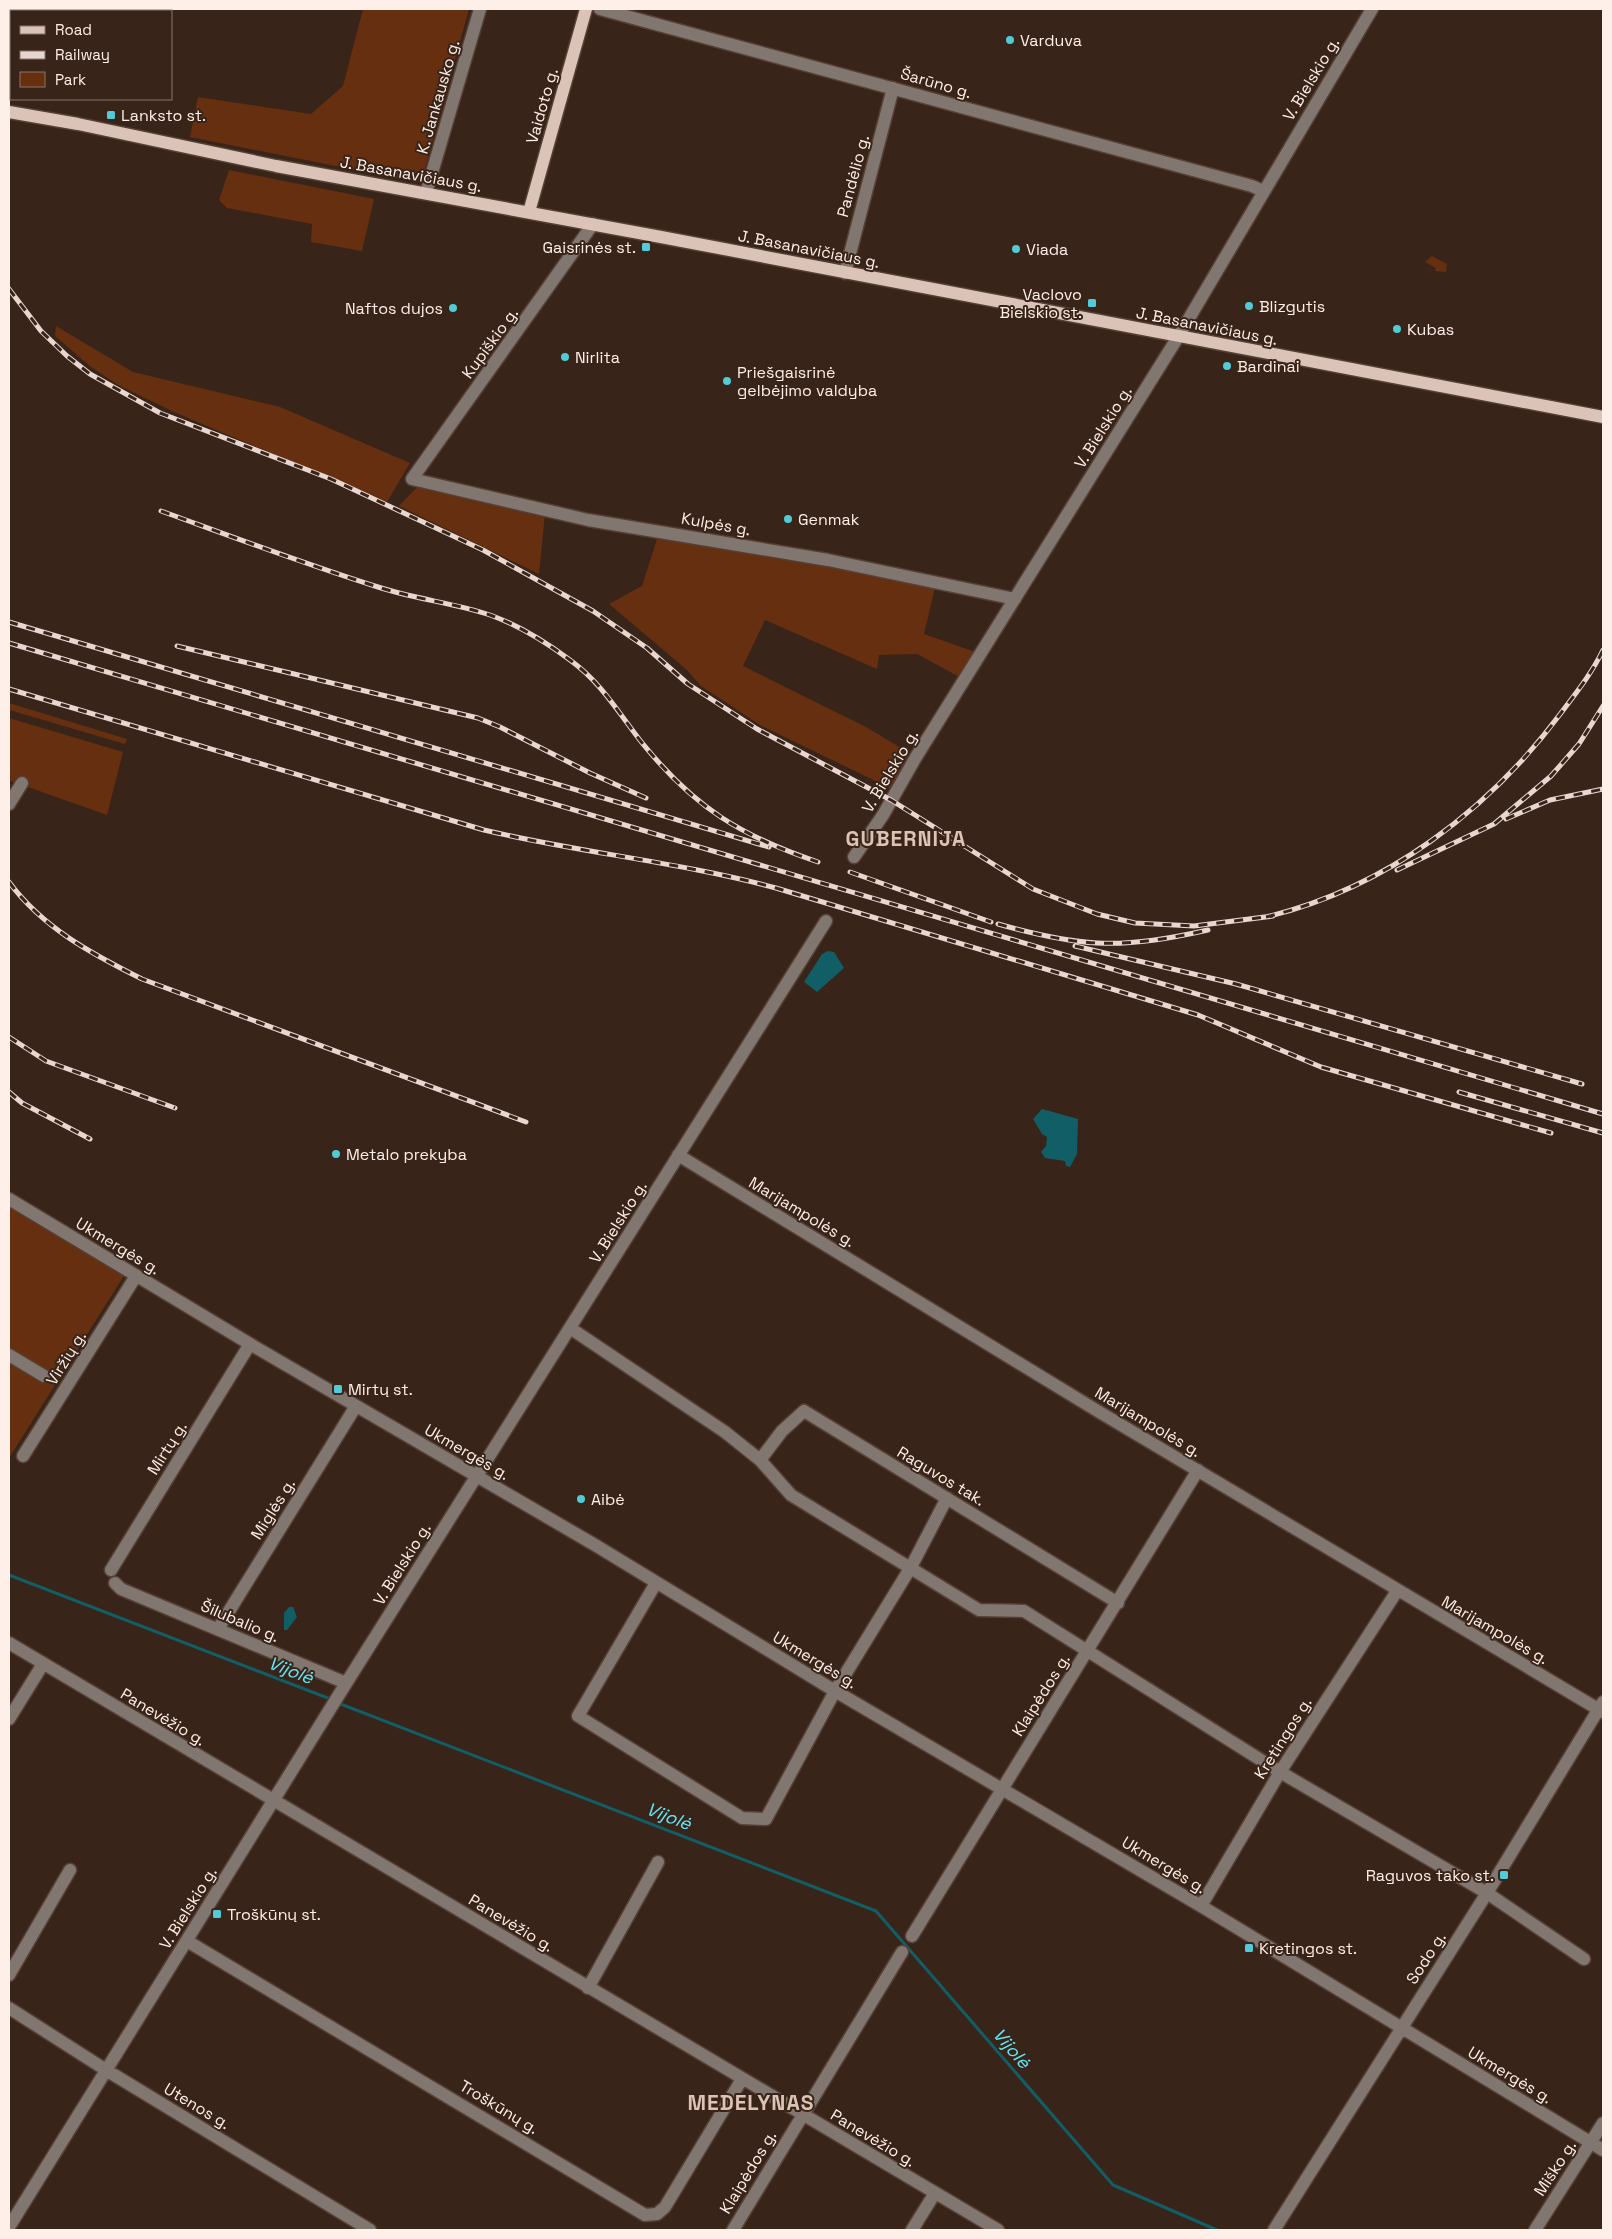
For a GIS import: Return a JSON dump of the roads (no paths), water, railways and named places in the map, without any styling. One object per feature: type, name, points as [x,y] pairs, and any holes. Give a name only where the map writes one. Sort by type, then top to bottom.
[{"type":"main road","name":"Vaidoto g.","points":[[528,212],[586,9]]},
{"type":"main road","name":"J. Basanavičiaus g.","points":[[9,112],[78,124],[276,166],[594,224],[1603,417]]},
{"type":"street","name":"K. Jankausko g.","points":[[426,193],[480,9]]},
{"type":"street","name":"Šarūno g.","points":[[600,9],[1252,186],[1263,191]]},
{"type":"street","name":"V. Bielskio g.","points":[[854,857],[883,816],[916,757],[1178,337],[1372,9]]},
{"type":"street","name":"Pandėlio g.","points":[[844,273],[893,88]]},
{"type":"street","name":"Kupiškio g.","points":[[412,479],[594,224]]},
{"type":"street","name":"Kulpės g.","points":[[412,479],[588,520],[828,560],[1015,599]]},
{"type":"street","points":[[9,804],[22,783]]},
{"type":"street","name":"V. Bielskio g.","points":[[9,2227],[343,1688],[826,922]]},
{"type":"street","name":"Marijampolės g.","points":[[678,1155],[1397,1591],[1602,1708]]},
{"type":"street","name":"Ukmergės g.","points":[[9,1199],[250,1344],[595,1545],[835,1691],[1201,1906],[1603,2150]]},
{"type":"street","name":"Viržių g.","points":[[23,1456],[136,1276]]},
{"type":"street","points":[[570,1328],[725,1432],[760,1460],[791,1495],[979,1610],[1024,1611],[1280,1772],[1487,1893],[1584,1959]]},
{"type":"street","name":"Mirtų g.","points":[[111,1570],[250,1344]]},
{"type":"street","points":[[9,1355],[44,1376]]},
{"type":"street","name":"Miglės g.","points":[[218,1629],[356,1406]]},
{"type":"street","name":"Raguvos tak.","points":[[760,1460],[782,1431],[804,1411],[1118,1603]]},
{"type":"street","name":"Klaipėdos g.","points":[[912,1936],[1198,1470]]},
{"type":"street","points":[[656,1583],[578,1716],[711,1801],[742,1818],[766,1819],[835,1691],[911,1567],[947,1498]]},
{"type":"street","name":"Šilubalio g.","points":[[118,1586],[218,1629],[343,1688]]},
{"type":"street","name":"Kretingos g.","points":[[1201,1906],[1280,1772],[1397,1591]]},
{"type":"street","name":"Panevėžio g.","points":[[9,1643],[998,2230]]},
{"type":"street","points":[[9,1719],[43,1664]]},
{"type":"street","name":"Sodo g.","points":[[1274,2230],[1602,1708]]},
{"type":"street","points":[[588,1988],[658,1862]]},
{"type":"street","points":[[9,1975],[70,1870]]},
{"type":"street","name":"Troškūnų g.","points":[[187,1941],[645,2214],[657,2214],[665,2207],[742,2079]]},
{"type":"street","name":"Klaipėdos g.","points":[[733,2230],[902,1952]]},
{"type":"street","name":"Utenos g.","points":[[9,2008],[106,2070],[370,2230]]},
{"type":"street","name":"Miško g.","points":[[1535,2230],[1603,2123]]},
{"type":"street","points":[[912,2230],[935,2193]]},
{"type":"water","points":[[828,951],[834,952],[844,968],[817,992],[804,982],[822,954]]},
{"type":"water","points":[[1042,1109],[1078,1119],[1077,1154],[1070,1167],[1066,1166],[1065,1161],[1045,1158],[1041,1152],[1046,1146],[1047,1137],[1042,1134],[1033,1119]]},
{"type":"water","points":[[289,1607],[293,1607],[297,1617],[287,1630],[284,1630],[284,1613]]},
{"type":"waterway","name":"Vijolė","points":[[9,1575],[333,1700]]},
{"type":"waterway","name":"Vijolė","points":[[338,1703],[876,1911],[1113,2185],[1217,2230]]},
{"type":"railway","points":[[9,289],[41,331],[67,356],[90,374],[160,413],[331,479],[483,550],[593,611],[647,648],[688,684],[757,729],[891,800],[1033,889],[1097,914],[1135,923],[1194,926],[1273,916]]},
{"type":"railway","points":[[161,511],[351,578],[392,591],[490,615],[522,629],[582,669],[601,689],[662,766],[701,803],[721,817],[765,842],[818,862]]},
{"type":"railway","points":[[9,622],[769,847]]},
{"type":"railway","points":[[9,643],[1603,1114]]},
{"type":"railway","points":[[177,646],[478,718],[500,727],[590,773],[646,798]]},
{"type":"railway","points":[[1266,917],[1310,904],[1352,887],[1393,866],[1431,841],[1467,813],[1501,782],[1532,749],[1578,690],[1603,650]]},
{"type":"railway","points":[[9,689],[484,830],[704,871],[776,888],[1198,1015],[1321,1067],[1551,1133]]},
{"type":"railway","points":[[1397,870],[1494,824],[1551,776],[1579,744],[1603,706]]},
{"type":"railway","points":[[1506,819],[1550,800],[1603,789]]},
{"type":"railway","points":[[850,872],[991,922]]},
{"type":"railway","points":[[9,882],[22,898],[53,926],[105,960],[142,979],[526,1122]]},
{"type":"railway","points":[[998,924],[1047,936],[1097,943],[1153,940],[1208,930]]},
{"type":"railway","points":[[1075,946],[1236,984],[1582,1084]]},
{"type":"railway","points":[[9,1037],[46,1061],[175,1108]]},
{"type":"railway","points":[[9,1092],[22,1103],[90,1139]]},
{"type":"railway","points":[[1459,1092],[1603,1133]]},
{"type":"place","name":"Varduva","points":[[1010,40]]},
{"type":"place","name":"Lanksto st.","points":[[111,115]]},
{"type":"place","name":"Gaisrinės st.","points":[[646,247]]},
{"type":"place","name":"Viada","points":[[1016,249]]},
{"type":"place","name":"Vaclovo Bielskio st.","points":[[1092,303]]},
{"type":"place","name":"Blizgutis","points":[[1249,306]]},
{"type":"place","name":"Naftos dujos","points":[[453,308]]},
{"type":"place","name":"Kubas","points":[[1397,329]]},
{"type":"place","name":"Nirlita","points":[[565,357]]},
{"type":"place","name":"Bardinai","points":[[1227,366]]},
{"type":"place","name":"Priešgaisrinė gelbėjimo valdyba","points":[[727,381]]},
{"type":"place","name":"Genmak","points":[[788,519]]},
{"type":"place","name":"Metalo prekyba","points":[[336,1154]]},
{"type":"place","name":"Mirtų st.","points":[[338,1389]]},
{"type":"place","name":"Aibė","points":[[581,1499]]},
{"type":"place","name":"Raguvos tako st.","points":[[1504,1875]]},
{"type":"place","name":"Troškūnų st.","points":[[217,1914]]},
{"type":"place","name":"Kretingos st.","points":[[1249,1948]]},
{"type":"district","name":"GUBERNIJA","points":[[906,838]]},
{"type":"district","name":"MEDELYNAS","points":[[751,2102]]}]
